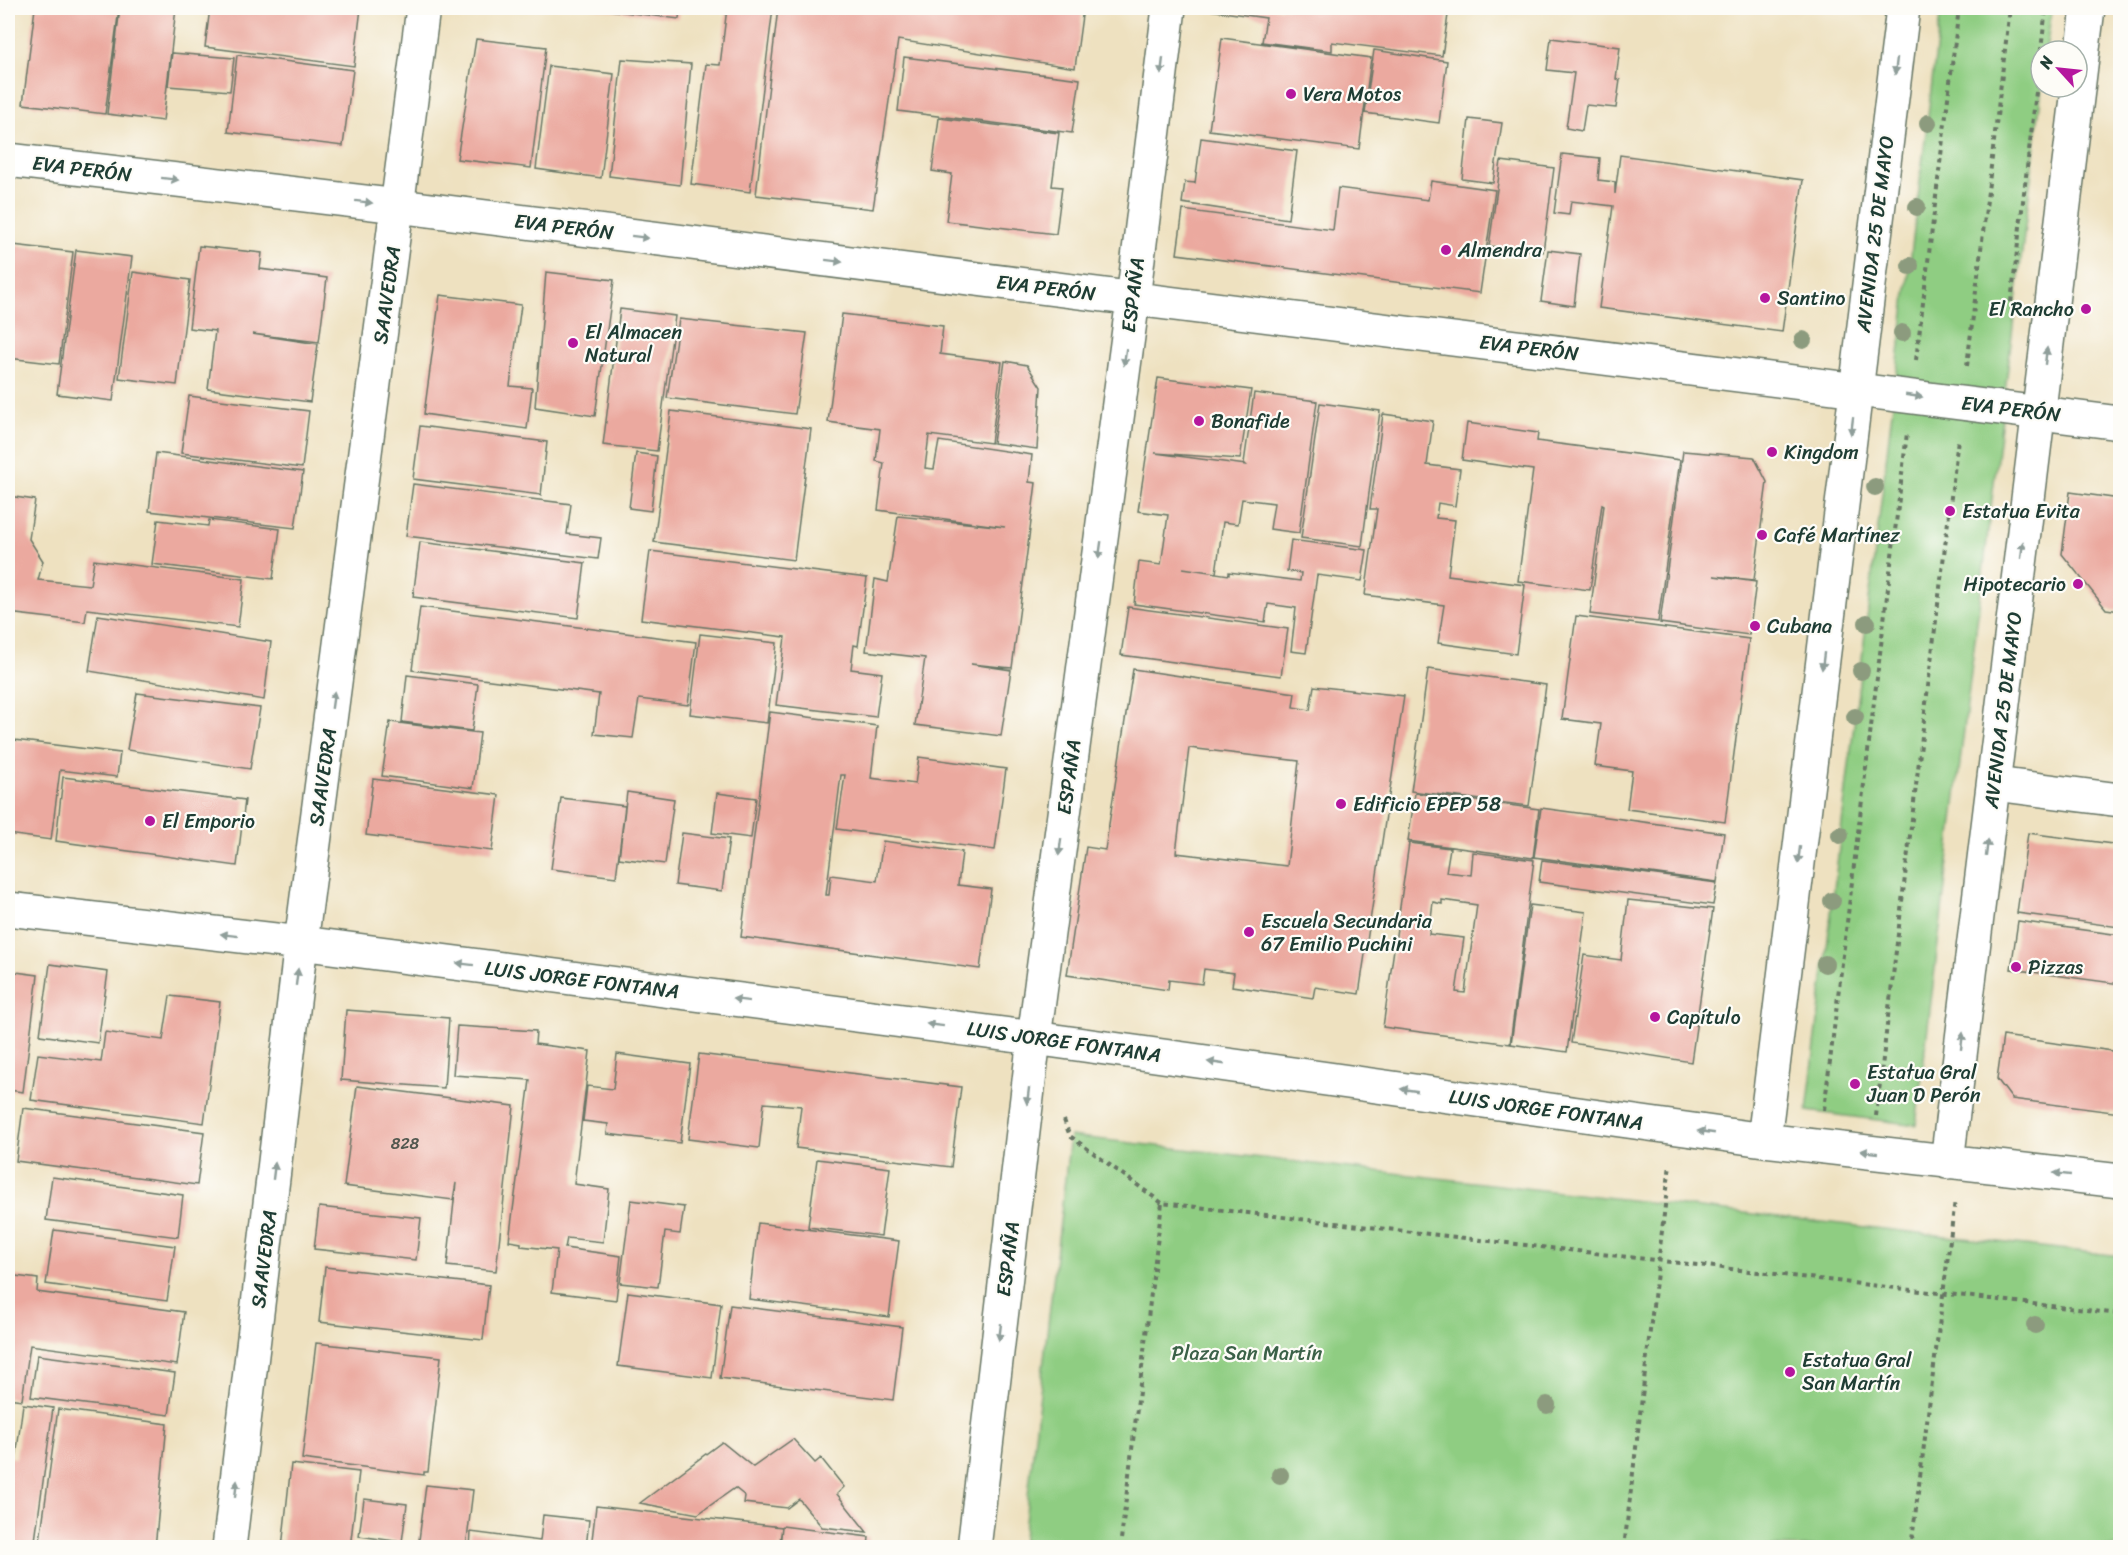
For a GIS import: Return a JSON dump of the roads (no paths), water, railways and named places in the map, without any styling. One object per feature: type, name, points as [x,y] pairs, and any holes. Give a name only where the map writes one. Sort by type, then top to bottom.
[{"type":"street","name":"SAAVEDRA","points":[[229,1548],[301,943],[423,8]]},
{"type":"street","name":"ESPAÑA","points":[[974,1548],[1034,1038],[1133,299],[1169,8]]},
{"type":"street","name":"AVENIDA 25 DE MAYO","points":[[1764,1140],[1903,8]]},
{"type":"street","name":"AVENIDA 25 DE MAYO","points":[[1953,1162],[1995,784],[2088,8]]},
{"type":"street","name":"EVA PERÓN","points":[[8,160],[398,206],[2121,423]]},
{"type":"street","points":[[1995,784],[2121,800]]},
{"type":"street","name":"LUIS JORGE FONTANA","points":[[8,909],[301,943],[1034,1038],[1764,1140],[2121,1181]]},
{"type":"place","name":"Vera Motos","points":[[1291,94]]},
{"type":"place","name":"Almendra","points":[[1446,250]]},
{"type":"place","name":"Santino","points":[[1765,298]]},
{"type":"place","name":"El Rancho","points":[[2086,309]]},
{"type":"place","name":"El Almacen Natural","points":[[573,343]]},
{"type":"place","name":"Bonafide","points":[[1199,421]]},
{"type":"place","name":"Kingdom","points":[[1772,452]]},
{"type":"place","name":"Estatua Evita","points":[[1950,511]]},
{"type":"place","name":"Café Martínez","points":[[1762,535]]},
{"type":"place","name":"Hipotecario","points":[[2078,584]]},
{"type":"place","name":"Cubana","points":[[1755,626]]},
{"type":"place","name":"Edificio EPEP 58","points":[[1341,804]]},
{"type":"place","name":"El Emporio","points":[[150,821]]},
{"type":"place","name":"Escuela Secundaria 67 Emilio Puchini","points":[[1249,932]]},
{"type":"place","name":"Pizzas","points":[[2016,967]]},
{"type":"place","name":"Capítulo","points":[[1655,1017]]},
{"type":"place","name":"Estatua Gral Juan D Perón","points":[[1855,1084]]},
{"type":"place","name":"Estatua Gral San Martín","points":[[1790,1372]]},
{"type":"park label","name":"Plaza San Martín","points":[[1247,1353]]}]
